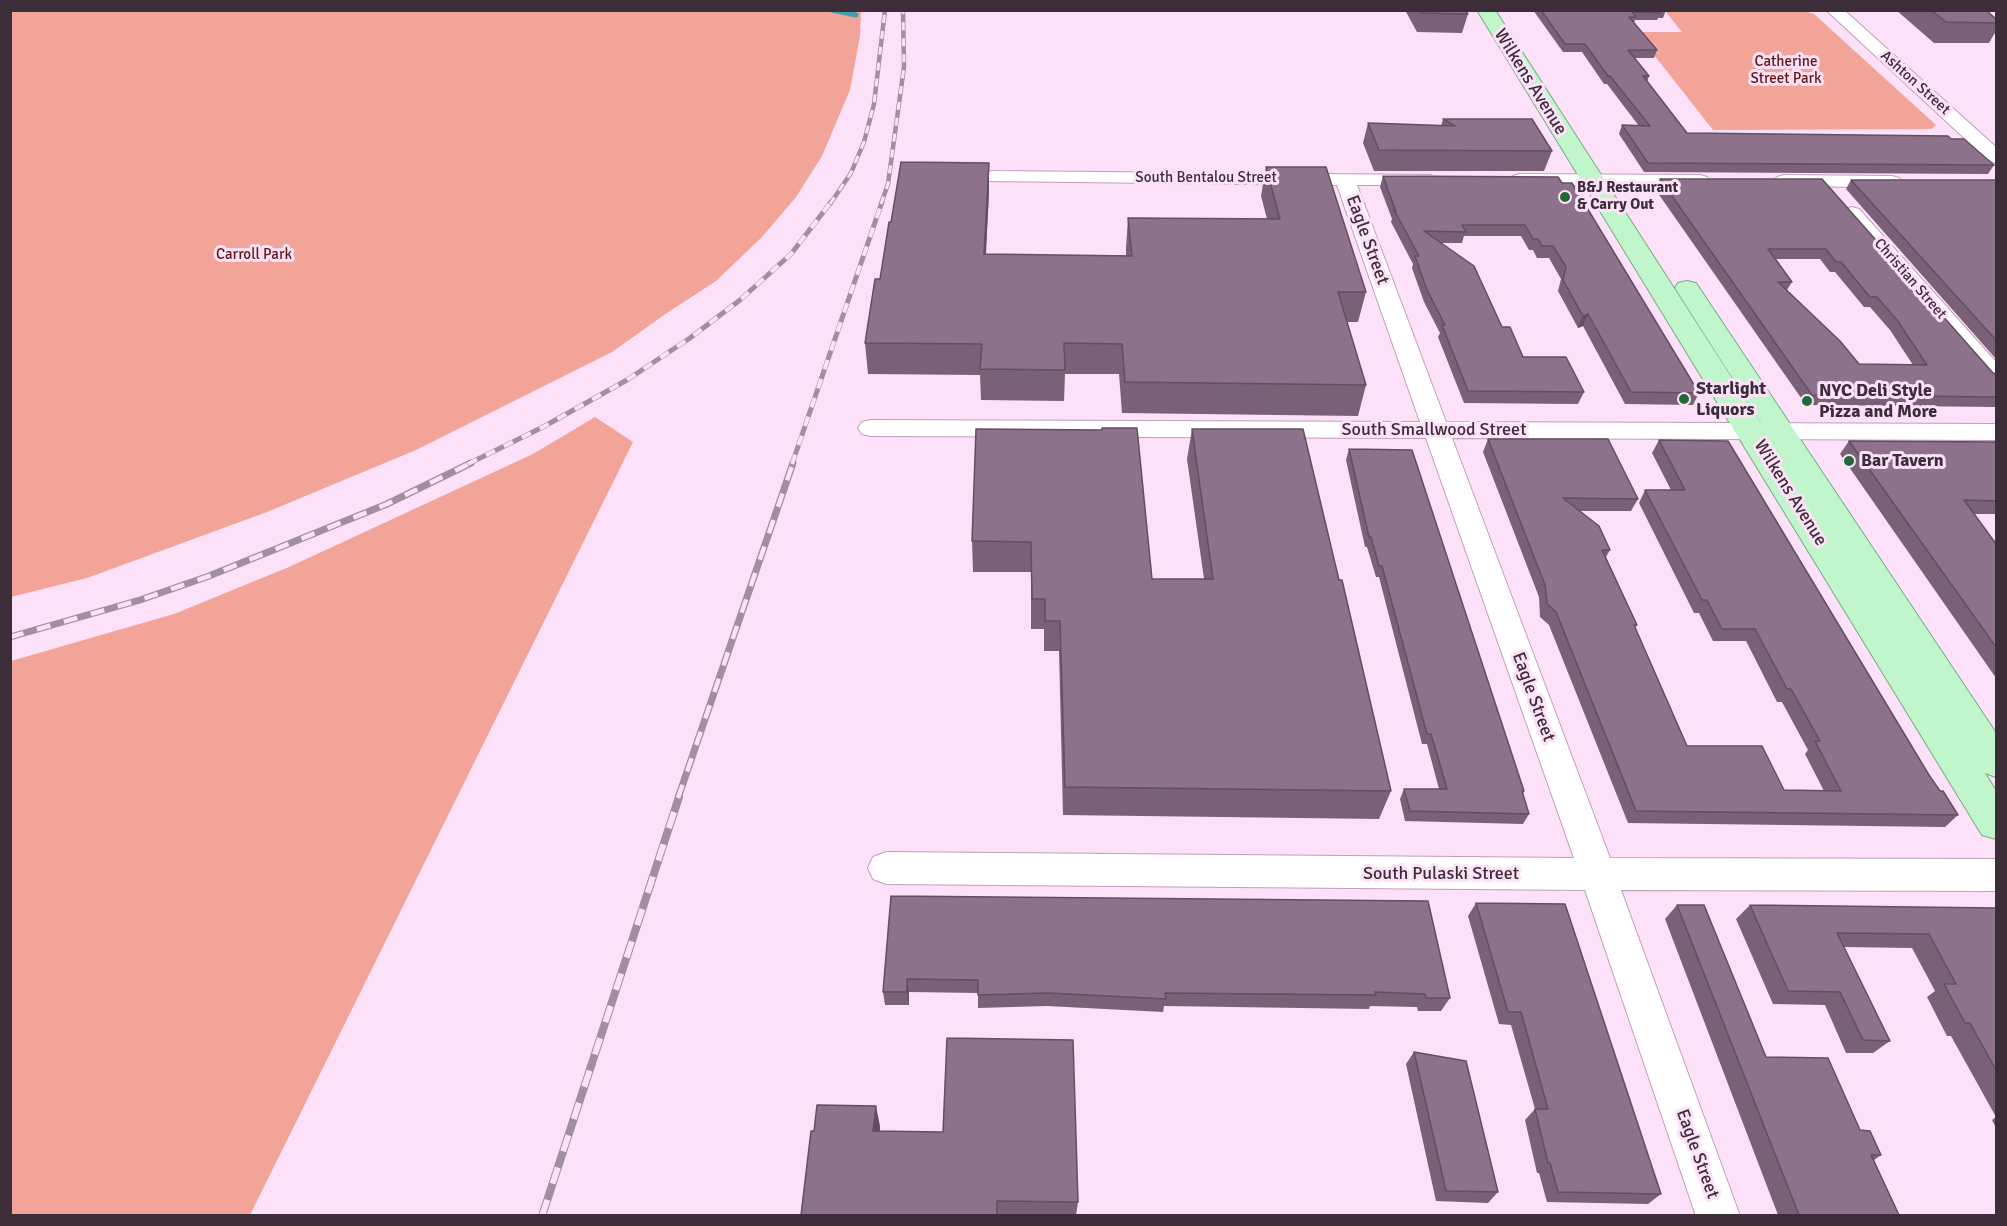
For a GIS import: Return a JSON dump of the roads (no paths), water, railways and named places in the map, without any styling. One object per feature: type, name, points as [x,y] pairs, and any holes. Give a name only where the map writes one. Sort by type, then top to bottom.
[{"type":"main road","name":"Wilkens Avenue","points":[[1486,10],[1605,173],[1765,431],[1996,823]]},
{"type":"main road","name":"Wilkens Avenue","points":[[1506,10],[1578,120]]},
{"type":"main road","name":"Wilkens Avenue","points":[[1765,431],[1996,762]]},
{"type":"street","name":"Ashton Street","points":[[1834,10],[1996,156]]},
{"type":"street","points":[[1504,180],[1605,173],[1719,181]]},
{"type":"street","name":"South Bentalou Street","points":[[992,177],[1448,179]]},
{"type":"street","name":"Eagle Street","points":[[1345,179],[1598,875],[1718,1215]]},
{"type":"street","points":[[1765,181],[1916,182]]},
{"type":"street","name":"Christian Street","points":[[1824,181],[1996,377]]},
{"type":"street","name":"South Smallwood Street","points":[[871,428],[1996,432]]},
{"type":"street","name":"South Pulaski Street","points":[[886,868],[1598,875],[1996,875]]},
{"type":"waterway","points":[[832,10],[856,15]]},
{"type":"railway","points":[[830,204],[851,173],[864,142],[874,104],[885,10]]},
{"type":"railway","points":[[881,204],[888,184],[904,67],[903,10]]},
{"type":"railway","points":[[468,464],[543,427],[627,380],[690,338],[740,300],[791,254],[831,202]]},
{"type":"railway","points":[[792,464],[882,202]]},
{"type":"railway","points":[[10,637],[140,600],[209,576],[387,504],[471,463]]},
{"type":"railway","points":[[678,798],[793,463]]},
{"type":"railway","points":[[542,1216],[679,797]]},
{"type":"place","name":"B&J Restaurant & Carry Out","points":[[1565,197]]},
{"type":"place","name":"Starlight Liquors","points":[[1684,399]]},
{"type":"place","name":"NYC Deli Style Pizza and More","points":[[1807,401]]},
{"type":"place","name":"Bar Tavern","points":[[1849,461]]},
{"type":"park label","name":"Catherine Street Park","points":[[1786,70]]},
{"type":"park label","name":"Carroll Park","points":[[254,255]]}]
